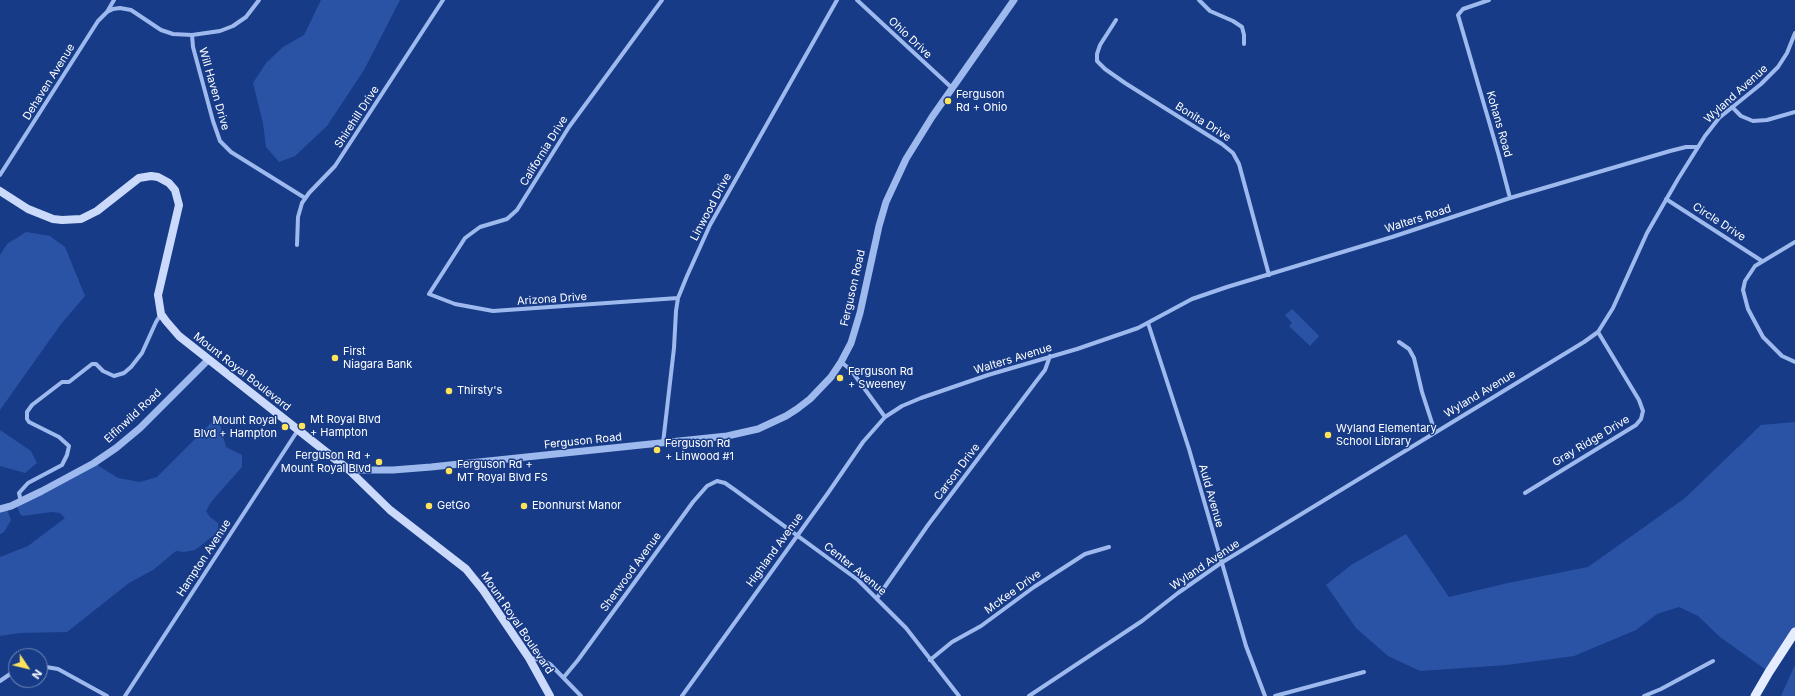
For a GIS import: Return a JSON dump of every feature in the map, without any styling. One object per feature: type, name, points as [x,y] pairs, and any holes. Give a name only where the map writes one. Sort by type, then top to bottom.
[{"type":"main road","points":[[0,191],[34,211],[52,219],[62,220],[81,219],[97,212],[132,182],[139,178],[151,176],[158,177],[169,183],[175,190],[179,205],[160,282],[158,295],[161,314]]},
{"type":"main road","name":"Mount Royal Boulevard","points":[[161,314],[179,336],[349,470],[390,510],[466,569],[483,590],[529,658],[550,696]]},
{"type":"main road","points":[[1755,696],[1795,632]]},
{"type":"street","name":"Dehaven Avenue","points":[[0,175],[98,21],[107,12],[114,0]]},
{"type":"street","points":[[107,12],[120,8],[131,10],[166,32],[192,35],[220,31],[233,26],[246,17],[259,0]]},
{"type":"street","name":"Shirehill Drive","points":[[297,245],[298,217],[300,208],[305,198],[335,166],[443,0]]},
{"type":"street","name":"California Drive","points":[[429,294],[465,238],[480,227],[507,219],[517,210],[569,127],[662,0]]},
{"type":"street","name":"Linwood Drive","points":[[663,443],[672,369],[678,298],[710,225],[837,0]]},
{"type":"street","name":"Ohio Drive","points":[[857,0],[952,88]]},
{"type":"street","name":"Ferguson Road","points":[[349,470],[393,470],[727,436],[751,431],[773,423],[789,414],[810,399],[831,377],[841,362],[851,343],[858,319],[871,254],[889,195],[914,144],[1014,0]]},
{"type":"street","points":[[1199,0],[1210,11],[1233,21],[1242,27],[1244,44]]},
{"type":"street","name":"Kohans Road","points":[[1489,0],[1463,9],[1458,15],[1510,198]]},
{"type":"street","name":"Bonita Drive","points":[[1116,20],[1100,45],[1096,54],[1097,61],[1105,69],[1142,95],[1222,144],[1233,153],[1239,164],[1269,274]]},
{"type":"street","name":"Wyland Avenue","points":[[1029,696],[1142,621],[1178,593],[1221,563],[1598,332],[1613,308],[1636,255],[1666,199],[1698,147],[1719,118],[1761,84],[1778,67],[1787,53],[1795,33]]},
{"type":"street","name":"Will Haven Drive","points":[[192,35],[193,47],[212,121],[220,141],[231,152],[305,198]]},
{"type":"street","points":[[1732,107],[1741,116],[1753,121],[1767,120],[1795,112]]},
{"type":"street","name":"Walters Road","points":[[1148,323],[1192,299],[1269,274],[1449,219],[1510,198],[1678,149],[1698,147]]},
{"type":"street","name":"Circle Drive","points":[[1666,199],[1762,261]]},
{"type":"street","points":[[1795,242],[1762,261],[1751,270],[1745,281],[1743,290],[1745,301],[1768,343],[1782,356],[1795,362]]},
{"type":"street","name":"Arizona Drive","points":[[429,294],[454,304],[493,311],[678,298]]},
{"type":"street","points":[[21,502],[19,493],[28,484],[62,465],[68,456],[69,446],[59,437],[29,422],[27,412],[32,405],[62,382],[69,382],[92,364],[96,364],[103,371],[114,376],[124,372],[142,353],[152,329],[161,314]]},
{"type":"street","name":"Walters Avenue","points":[[885,417],[902,406],[920,398],[1011,367],[1091,344],[1148,323]]},
{"type":"street","name":"Auld Avenue","points":[[1148,323],[1189,449],[1246,646],[1266,696]]},
{"type":"street","name":"Gray Ridge Drive","points":[[1525,493],[1636,425],[1643,415],[1643,408],[1639,400],[1598,332]]},
{"type":"street","points":[[1399,342],[1409,349],[1414,358],[1422,392],[1435,432]]},
{"type":"street","name":"Carson Drive","points":[[877,598],[928,525],[1045,370],[1050,356]]},
{"type":"street","name":"Elfinwild Road","points":[[0,509],[21,502],[94,463],[116,448],[140,428],[208,360]]},
{"type":"street","points":[[841,362],[851,370],[885,417]]},
{"type":"street","name":"Highland Avenue","points":[[682,696],[863,442],[885,417]]},
{"type":"street","name":"Hampton Avenue","points":[[125,696],[298,430]]},
{"type":"street","name":"Center Avenue","points":[[716,481],[725,483],[735,490],[796,536],[846,571],[877,598],[906,628],[959,696]]},
{"type":"street","name":"Sherwood Avenue","points":[[564,677],[693,502],[707,486],[716,481]]},
{"type":"street","name":"McKee Drive","points":[[930,660],[952,642],[981,626],[1034,587],[1085,554],[1109,547]]},
{"type":"street","points":[[529,658],[547,662],[564,677],[581,696]]},
{"type":"street","points":[[1644,696],[1713,661]]},
{"type":"street","points":[[48,667],[58,669],[107,696]]},
{"type":"street","points":[[1275,696],[1364,672]]},
{"type":"shaded area","points":[[321,0],[400,0],[364,70],[327,126],[295,156],[279,162],[266,147],[263,123],[253,83],[266,63],[283,47],[304,35]]},
{"type":"shaded area","points":[[26,232],[50,236],[65,247],[85,296],[61,324],[0,410],[0,255],[7,244]]},
{"type":"shaded area","points":[[1292,309],[1319,336],[1310,346],[1289,326],[1292,323],[1285,315]]},
{"type":"shaded area","points":[[218,416],[226,447],[242,455],[242,467],[211,502],[206,511],[210,517],[218,523],[217,533],[195,550],[184,552],[176,551],[153,570],[129,583],[67,632],[20,633],[0,636],[0,557],[28,546],[65,518],[60,513],[51,512],[23,516],[20,514],[16,504],[94,463],[118,478],[140,482],[157,477]]},
{"type":"shaded area","points":[[1795,422],[1795,632],[1769,672],[1720,637],[1698,616],[1679,607],[1657,614],[1636,630],[1574,656],[1507,665],[1420,671],[1388,656],[1356,628],[1326,585],[1351,565],[1406,534],[1449,597],[1508,583],[1588,567],[1685,498],[1761,425]]},
{"type":"shaded area","points":[[0,430],[31,451],[37,463],[25,473],[0,466]]},
{"type":"shaded area","points":[[6,507],[11,520],[4,532],[0,534],[0,509]]},
{"type":"shaded area","points":[[1795,665],[1795,696],[1781,696],[1794,667]]},
{"type":"place","name":"Ferguson Rd + Ohio","points":[[948,101]]},
{"type":"place","name":"First Niagara Bank","points":[[335,358]]},
{"type":"place","name":"Ferguson Rd + Sweeney","points":[[840,378]]},
{"type":"place","name":"Thirsty's","points":[[449,391]]},
{"type":"place","name":"Mt Royal Blvd + Hampton","points":[[302,426]]},
{"type":"place","name":"Mount Royal Blvd + Hampton","points":[[285,427]]},
{"type":"place","name":"Wyland Elementary School Library","points":[[1328,435]]},
{"type":"place","name":"Ferguson Rd + Linwood #1","points":[[657,450]]},
{"type":"place","name":"Ferguson Rd + Mount Royal Blvd","points":[[379,462]]},
{"type":"place","name":"Ferguson Rd + MT Royal Blvd FS","points":[[449,471]]},
{"type":"place","name":"GetGo","points":[[429,506]]},
{"type":"place","name":"Ebonhurst Manor","points":[[524,506]]}]
